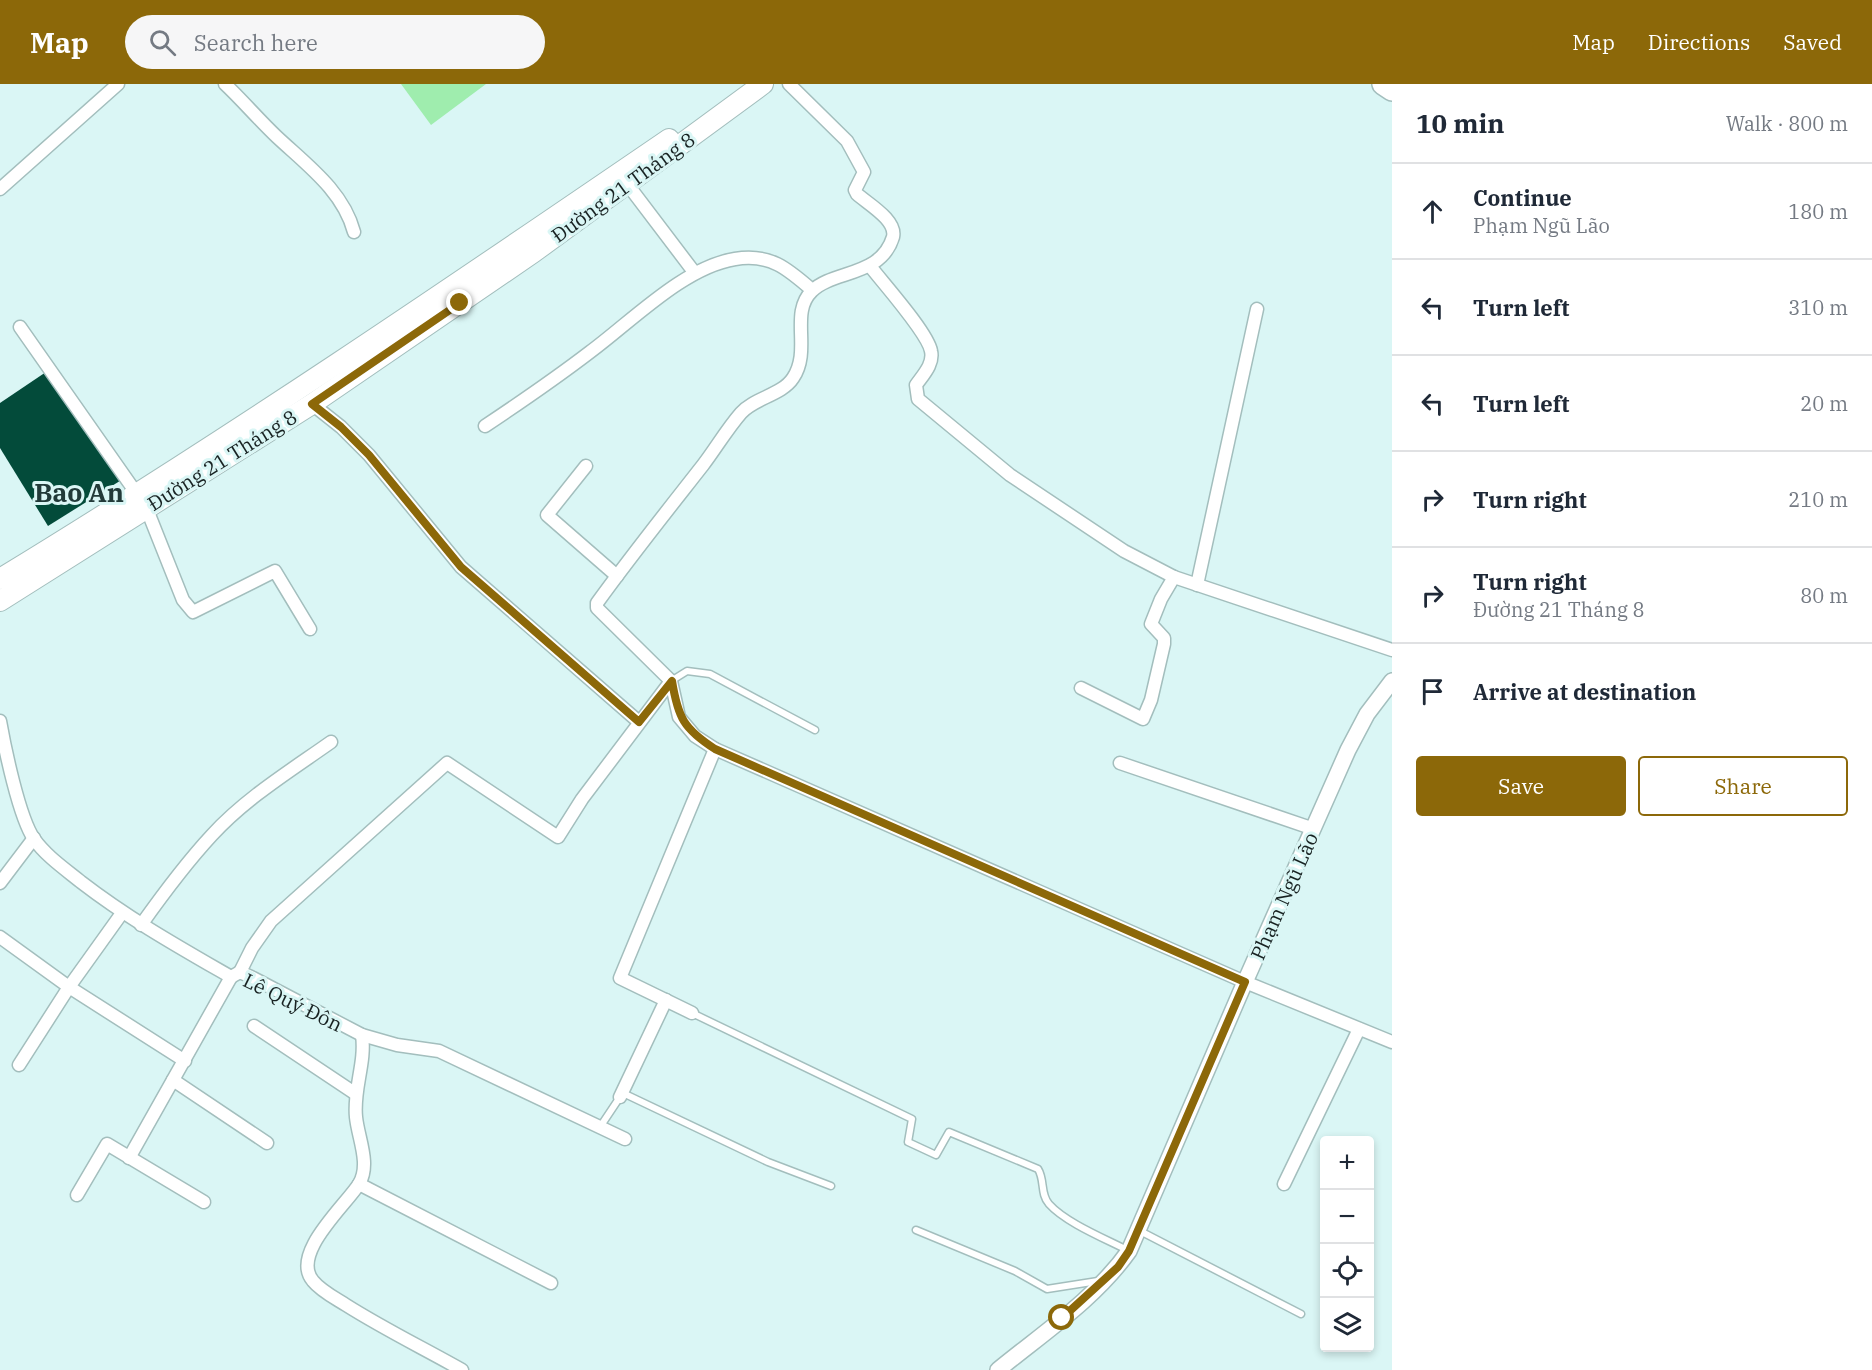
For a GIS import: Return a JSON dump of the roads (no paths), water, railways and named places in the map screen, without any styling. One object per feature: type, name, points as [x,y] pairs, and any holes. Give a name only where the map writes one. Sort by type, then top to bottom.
[{"type":"highway","points":[[1383,84],[1392,90]]},
{"type":"main road","name":"Đường 21 Tháng 8","points":[[0,601],[681,130],[740,84]]},
{"type":"main road","name":"Đường 21 Tháng 8","points":[[0,579],[312,404],[628,185],[763,84]]},
{"type":"street","points":[[0,189],[118,84]]},
{"type":"street","points":[[225,84],[276,136],[315,170],[349,213],[354,232]]},
{"type":"street","points":[[789,84],[848,141],[864,172],[855,190],[856,194],[894,229],[889,246],[870,266],[812,290],[800,320],[804,346],[790,382],[741,412],[597,603],[597,608],[672,681],[679,717],[695,736],[715,749],[1245,982],[1392,1042]]},
{"type":"street","points":[[628,185],[694,272]]},
{"type":"street","points":[[485,426],[558,377],[694,272],[737,258],[759,259],[784,266],[812,290]]},
{"type":"street","points":[[870,266],[931,350],[928,367],[916,385],[918,399],[1010,475],[1124,551],[1174,577],[1392,650]]},
{"type":"street","points":[[1197,585],[1257,309]]},
{"type":"street","points":[[20,327],[142,501],[183,600],[193,612],[275,571],[310,629]]},
{"type":"street","points":[[312,404],[341,427],[369,455],[461,567],[639,722]]},
{"type":"street","points":[[586,466],[548,515],[617,576]]},
{"type":"street","points":[[1082,688],[1143,719],[1151,700],[1164,644],[1160,633],[1154,630],[1151,624],[1161,598],[1174,577]]},
{"type":"street","points":[[129,1158],[252,948],[271,921],[447,763],[558,837],[582,799],[672,681]]},
{"type":"street","name":"Phạm Ngũ Lão","points":[[998,1370],[1079,1304],[1129,1251],[1140,1231],[1245,982],[1356,733],[1392,681]]},
{"type":"street","name":"Lê Quý Đôn","points":[[0,721],[21,811],[34,838],[60,865],[122,913],[236,975],[362,1035],[398,1046],[439,1051],[625,1139]]},
{"type":"street","points":[[141,925],[170,885],[212,835],[277,780],[331,742]]},
{"type":"street","points":[[692,1012],[620,978],[715,749]]},
{"type":"street","points":[[1120,763],[1314,829]]},
{"type":"street","points":[[1,879],[34,838]]},
{"type":"street","points":[[19,1065],[69,987],[122,913]]},
{"type":"street","points":[[0,937],[69,987],[185,1061]]},
{"type":"street","points":[[620,1097],[666,1000]]},
{"type":"street","points":[[254,1026],[356,1094]]},
{"type":"street","points":[[1284,1184],[1359,1029]]},
{"type":"street","points":[[362,1035],[364,1048],[356,1094],[356,1116],[363,1151],[363,1173],[359,1184],[317,1240],[307,1258],[307,1270],[313,1281],[328,1293],[383,1329],[462,1370]]},
{"type":"street","points":[[173,1080],[267,1143]]},
{"type":"street","points":[[77,1195],[107,1144],[204,1202]]},
{"type":"street","points":[[359,1184],[551,1283]]},
{"type":"lane","points":[[672,681],[687,671],[710,674],[815,730]]},
{"type":"lane","points":[[692,1012],[912,1119],[908,1142],[936,1155],[949,1132],[1038,1169],[1043,1177],[1044,1196],[1048,1204],[1081,1226],[1129,1251]]},
{"type":"lane","points":[[600,1127],[620,1097],[625,1094],[768,1162],[831,1186]]},
{"type":"lane","points":[[916,1230],[1015,1271],[1047,1289],[1104,1280]]},
{"type":"lane","points":[[1140,1231],[1301,1314]]},
{"type":"district","name":"Bao An","points":[[79,492]]}]
